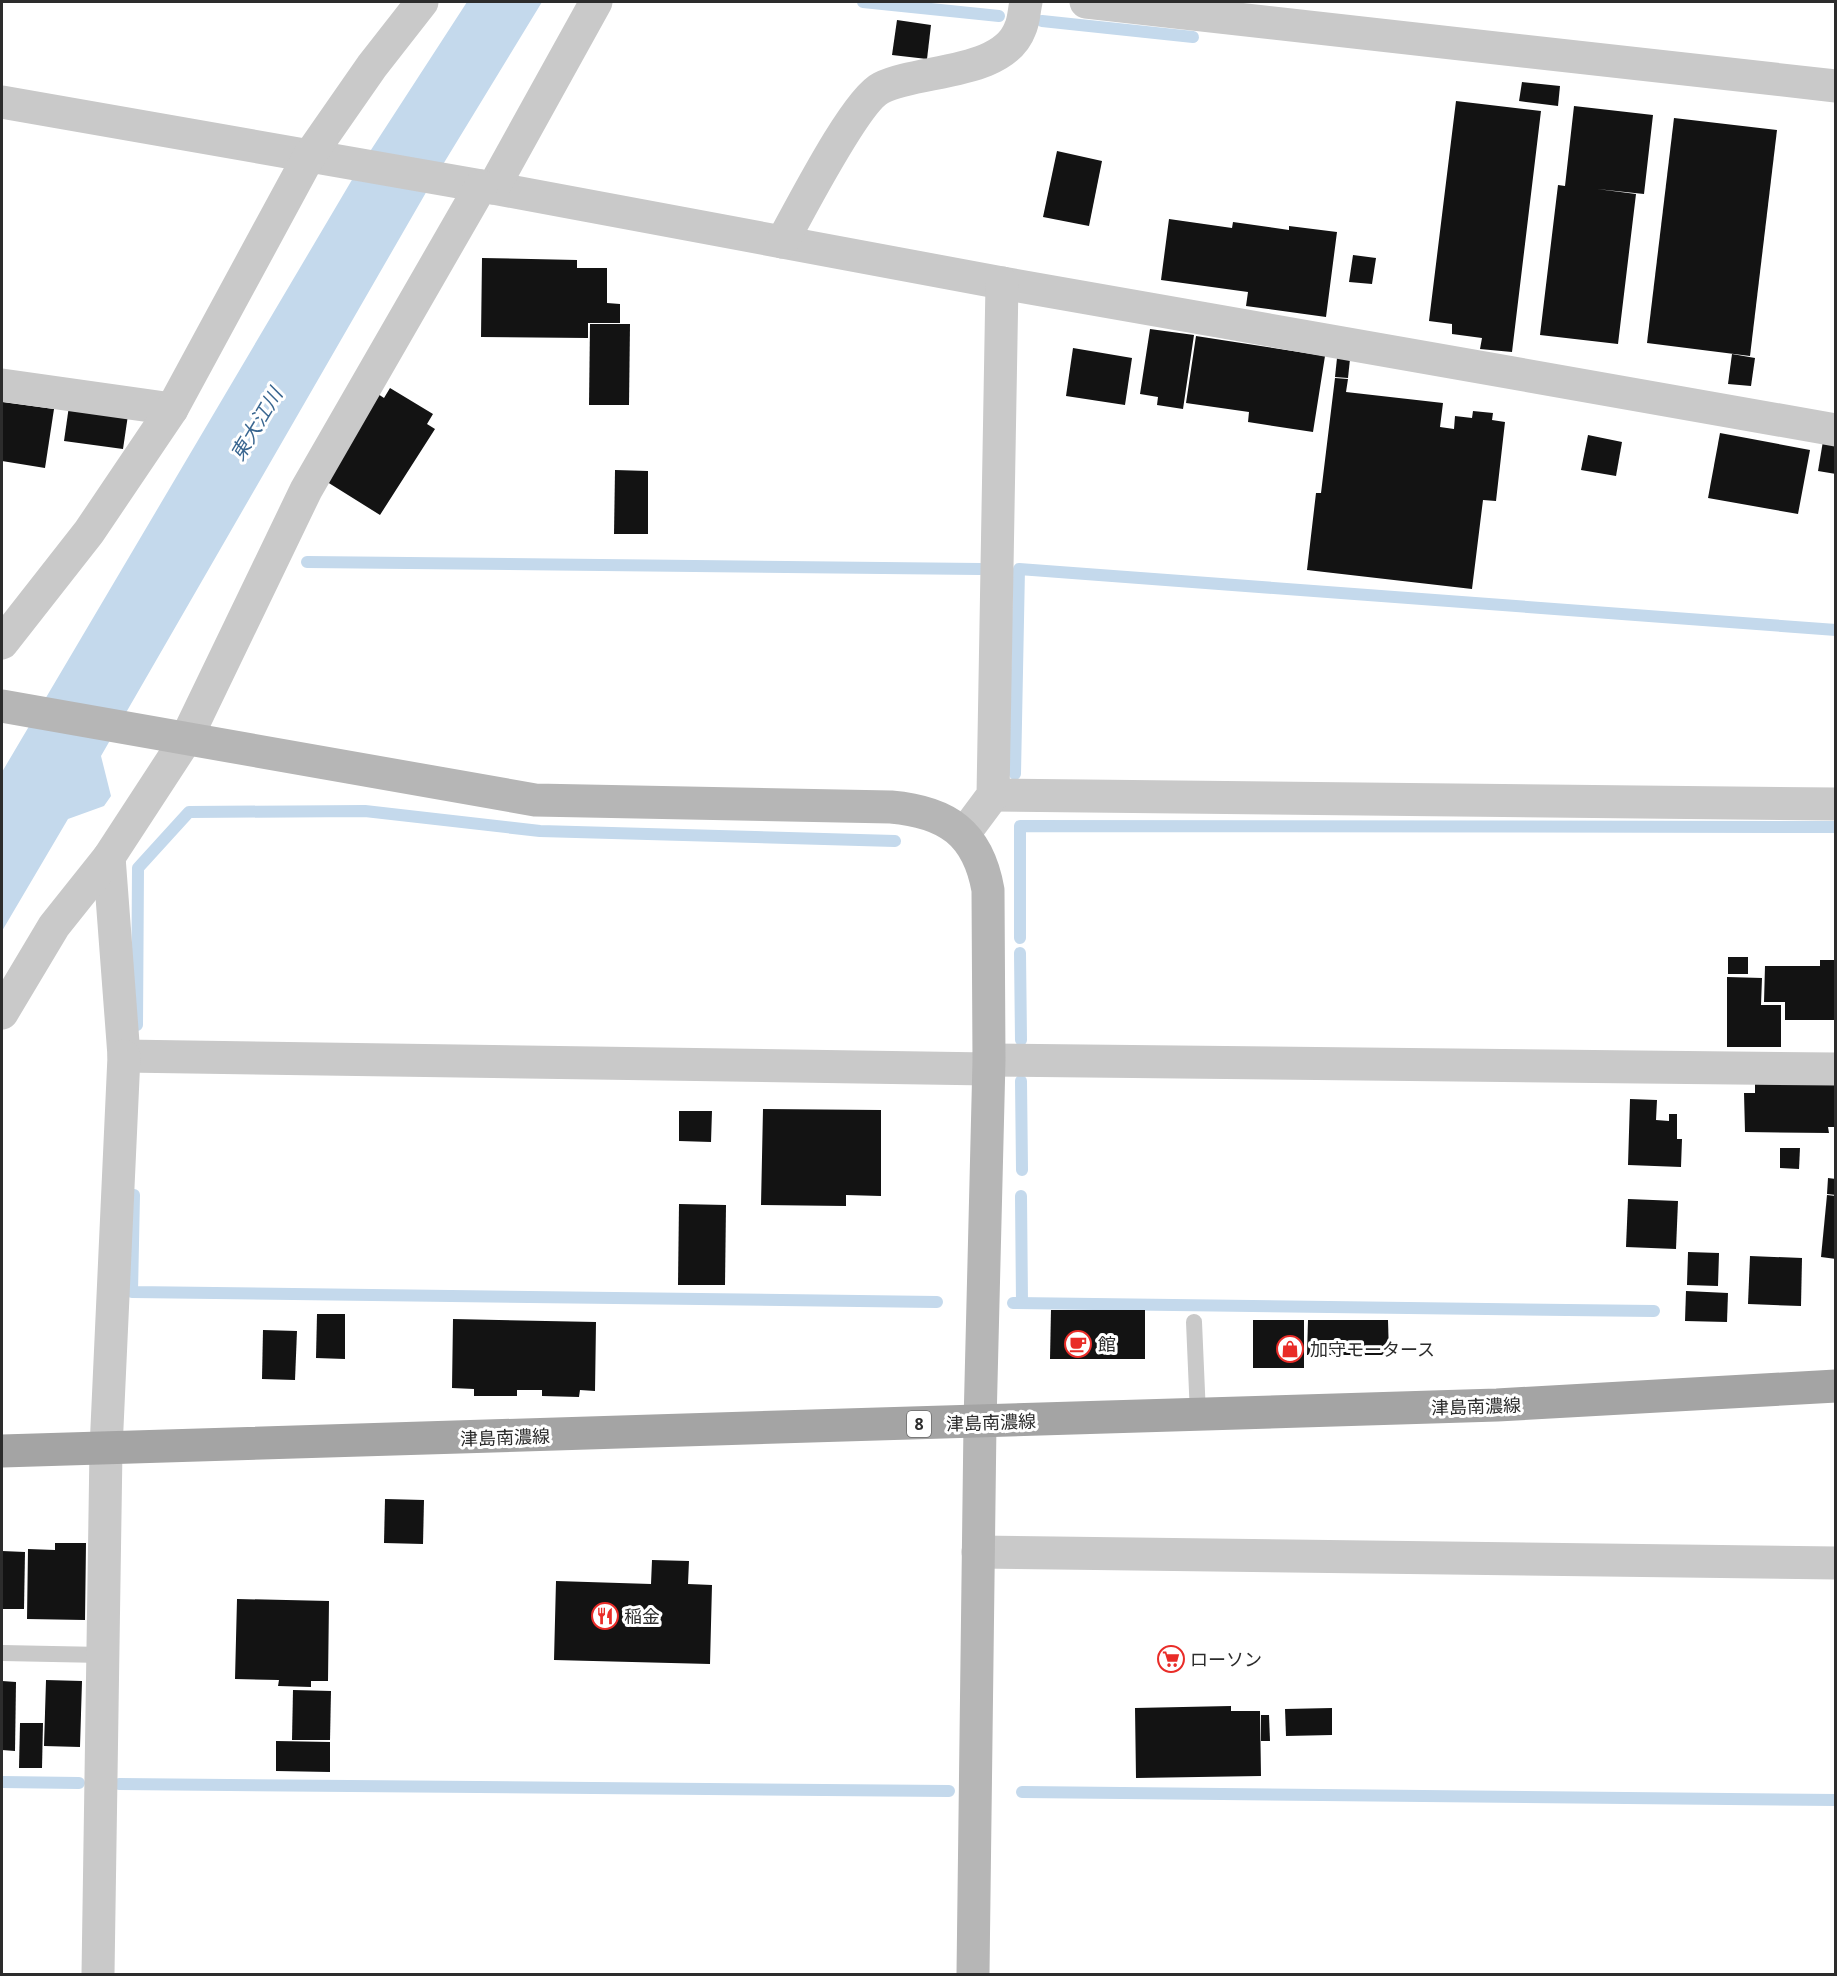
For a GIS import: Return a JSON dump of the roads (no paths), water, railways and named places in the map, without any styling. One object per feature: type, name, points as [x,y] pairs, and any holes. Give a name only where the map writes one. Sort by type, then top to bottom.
[{"type":"main road","name":"津島南濃線","points":[[2,1451],[980,1423],[1497,1405],[1836,1386]]},
{"type":"street","points":[[2,643],[89,532],[172,409],[322,160],[372,66],[422,2]]},
{"type":"street","points":[[2,1013],[54,926],[109,857],[178,737],[306,490],[482,186],[596,2]]},
{"type":"street","points":[[782,242],[856,113],[879,89],[982,62],[1006,48],[1020,30],[1026,2]]},
{"type":"street","points":[[1086,2],[1836,86]]},
{"type":"street","points":[[2,102],[322,160],[482,186],[1002,284],[1836,430]]},
{"type":"street","points":[[964,834],[993,795],[1002,284]]},
{"type":"street","points":[[2,384],[172,409]]},
{"type":"street","points":[[2,706],[535,800],[921,810],[943,819],[964,834],[983,865],[988,890],[989,1065],[980,1423],[973,1974]]},
{"type":"street","points":[[993,795],[1836,804]]},
{"type":"street","points":[[98,1974],[106,1449],[124,1056],[109,857]]},
{"type":"street","points":[[124,1056],[989,1065],[1836,1069]]},
{"type":"street","points":[[978,1552],[1836,1563]]},
{"type":"lane","points":[[1194,1322],[1198,1415]]},
{"type":"lane","points":[[2,1653],[103,1655]]},
{"type":"water","name":"東大江川","points":[[467,2],[542,2],[428,189],[101,756],[111,796],[104,806],[68,819],[2,931],[2,772],[356,173]]},
{"type":"waterway","points":[[863,2],[999,16]]},
{"type":"waterway","points":[[1042,21],[1193,37]]},
{"type":"waterway","points":[[307,562],[980,569]]},
{"type":"waterway","points":[[1015,774],[1019,569],[1836,630]]},
{"type":"waterway","points":[[137,1025],[138,868],[189,812],[365,811],[540,831],[895,841]]},
{"type":"waterway","points":[[1020,938],[1020,826],[1836,827]]},
{"type":"waterway","points":[[1020,953],[1021,1040]]},
{"type":"waterway","points":[[1021,1081],[1022,1170]]},
{"type":"waterway","points":[[134,1195],[132,1292],[937,1302]]},
{"type":"waterway","points":[[1021,1196],[1022,1303]]},
{"type":"waterway","points":[[1013,1303],[1654,1311]]},
{"type":"waterway","points":[[2,1782],[79,1783]]},
{"type":"waterway","points":[[119,1784],[949,1791]]},
{"type":"waterway","points":[[1022,1792],[1836,1800]]},
{"type":"place","name":"館","points":[[1078,1344]]},
{"type":"place","name":"加守モータース","points":[[1290,1349]]},
{"type":"place","name":"稲金","points":[[605,1616]]},
{"type":"place","name":"ローソン","points":[[1171,1659]]}]
